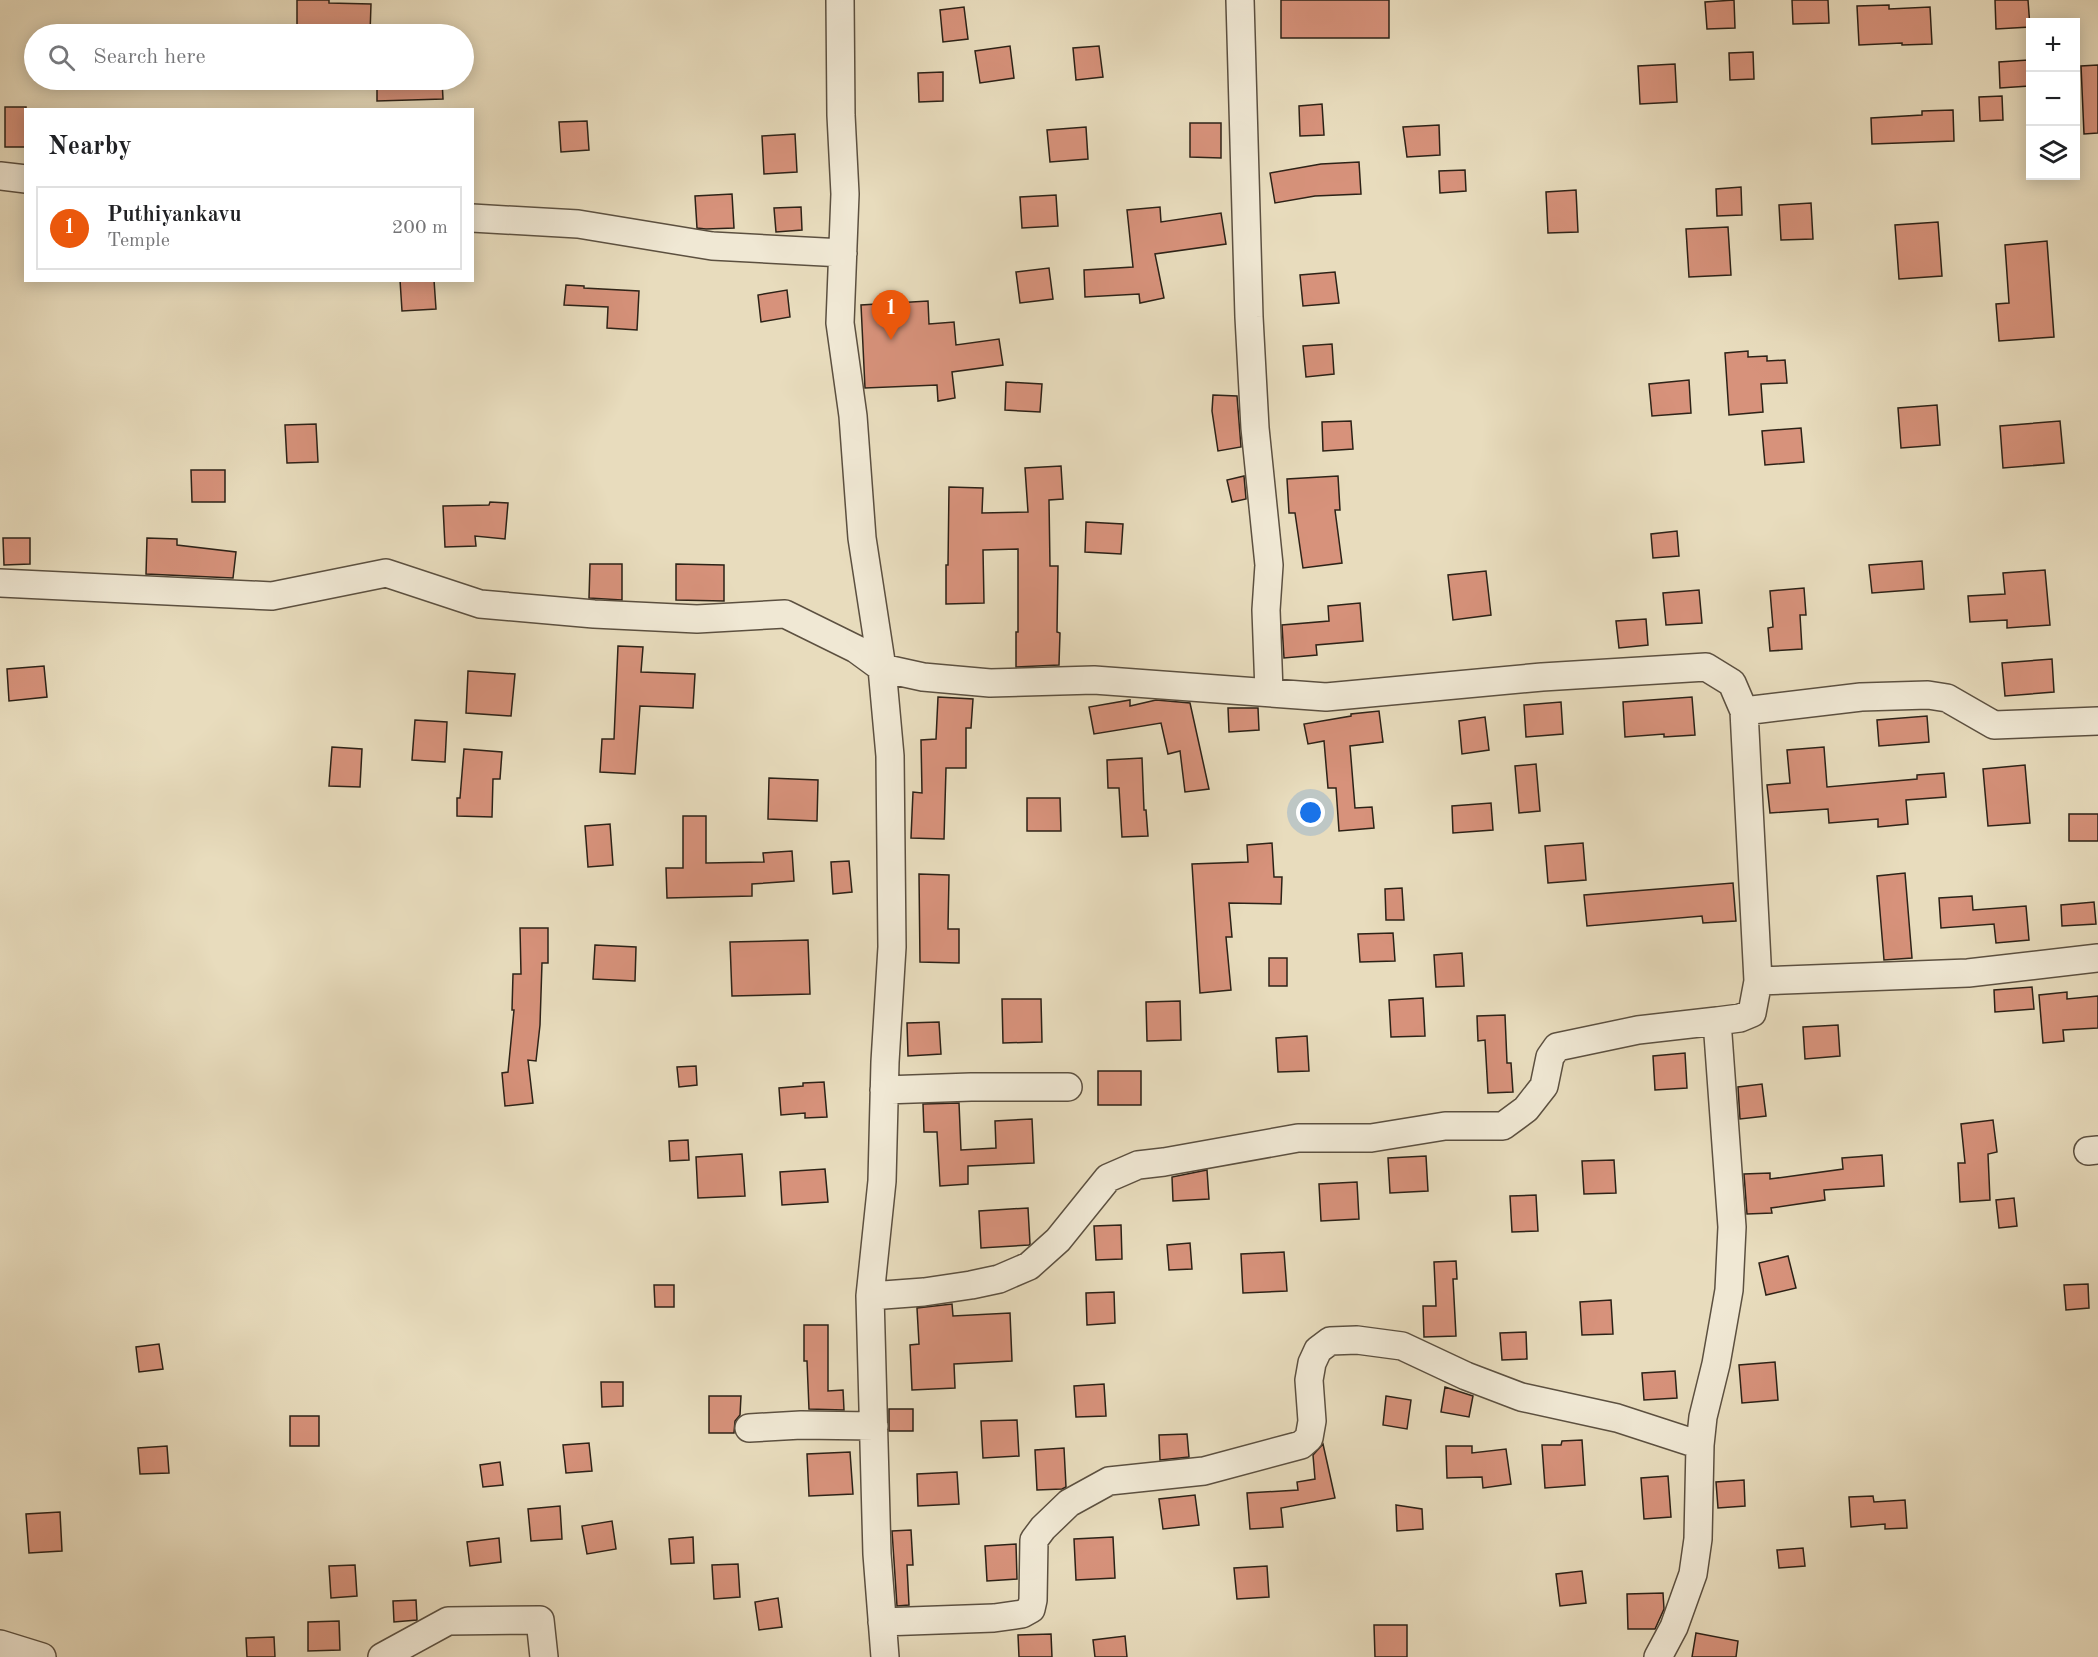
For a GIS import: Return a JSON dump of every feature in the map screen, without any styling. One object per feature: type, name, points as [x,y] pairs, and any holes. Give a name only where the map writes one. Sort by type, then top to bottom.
[{"type":"street","points":[[840,0],[841,115],[845,194],[840,323],[853,416],[862,538],[882,668],[890,756],[892,935],[882,1181],[870,1296],[877,1554],[885,1657]]},
{"type":"street","points":[[1240,0],[1249,317],[1255,429],[1269,565],[1266,610],[1269,692]]},
{"type":"street","points":[[0,176],[24,179]]},
{"type":"street","points":[[474,218],[578,224],[712,246],[843,253]]},
{"type":"street","points":[[0,583],[272,596],[386,573],[480,604],[594,614],[697,619],[785,614],[856,650],[882,668],[923,677],[990,683],[1094,680],[1326,697],[1542,677],[1706,667],[1732,683],[1744,711],[1758,981],[1752,1013],[1740,1018],[1638,1030],[1557,1047],[1550,1057],[1544,1086],[1526,1109],[1503,1126],[1445,1126],[1371,1138],[1298,1138],[1174,1161],[1138,1164],[1108,1178],[1058,1240],[1029,1266],[999,1279],[971,1285],[924,1292],[870,1296]]},
{"type":"street","points":[[1744,711],[1861,697],[1928,695],[1947,698],[1994,725],[2098,721]]},
{"type":"street","points":[[1758,981],[1968,973],[2098,958]]},
{"type":"street","points":[[1658,1657],[1674,1627],[1693,1575],[1698,1539],[1700,1444],[1703,1417],[1716,1364],[1728,1290],[1732,1227],[1717,1021]]},
{"type":"street","points":[[884,1090],[1068,1087]]},
{"type":"street","points":[[882,1622],[994,1618],[1022,1614],[1031,1608],[1033,1600],[1034,1540],[1069,1503],[1109,1481],[1204,1470],[1301,1445],[1309,1438],[1312,1422],[1309,1380],[1312,1363],[1318,1350],[1330,1341],[1356,1340],[1402,1346],[1466,1376],[1521,1397],[1617,1418],[1700,1444]]},
{"type":"street","points":[[749,1428],[801,1425],[874,1426]]},
{"type":"street","points":[[382,1657],[448,1621],[540,1620],[544,1657]]},
{"type":"street","points":[[0,1644],[42,1657]]},
{"type":"building","points":[[297,0],[371,4],[370,24],[297,24]]},
{"type":"building","points":[[1281,0],[1389,0],[1389,38],[1281,38]]},
{"type":"building","points":[[1734,0],[1735,28],[1707,29],[1705,2]]},
{"type":"building","points":[[1792,0],[1828,0],[1829,23],[1793,24]]},
{"type":"building","points":[[1995,0],[2028,0],[2029,18],[2026,18],[2026,27],[1996,29]]},
{"type":"building","points":[[1889,5],[1889,9],[1930,7],[1932,44],[1859,45],[1857,6]]},
{"type":"building","points":[[964,7],[968,39],[943,42],[940,10]]},
{"type":"building","points":[[1010,46],[1014,78],[980,83],[975,51]]},
{"type":"building","points":[[1099,46],[1103,77],[1076,80],[1073,48]]},
{"type":"building","points":[[1753,52],[1754,79],[1730,80],[1729,53]]},
{"type":"building","points":[[2026,60],[2026,86],[2000,88],[1999,62]]},
{"type":"building","points":[[1675,64],[1677,102],[1640,104],[1638,66]]},
{"type":"building","points":[[2098,65],[2098,133],[2084,134],[2081,66]]},
{"type":"building","points":[[943,72],[943,101],[919,102],[918,73]]},
{"type":"building","points":[[377,90],[443,90],[443,99],[377,101]]},
{"type":"building","points":[[2002,96],[2003,120],[1980,121],[1979,97]]},
{"type":"building","points":[[1322,104],[1324,135],[1300,136],[1299,106]]},
{"type":"building","points":[[5,107],[26,107],[24,108],[24,147],[5,147]]},
{"type":"building","points":[[1953,110],[1954,141],[1872,144],[1871,118],[1922,115],[1922,111]]},
{"type":"building","points":[[587,121],[589,150],[561,152],[559,122]]},
{"type":"building","points":[[1190,123],[1221,123],[1221,158],[1190,157]]},
{"type":"building","points":[[1439,125],[1440,155],[1407,157],[1403,127]]},
{"type":"building","points":[[1086,127],[1088,159],[1050,162],[1047,130]]},
{"type":"building","points":[[795,134],[797,172],[764,174],[762,136]]},
{"type":"building","points":[[1359,162],[1361,194],[1315,196],[1275,203],[1270,173],[1321,164]]},
{"type":"building","points":[[1465,170],[1466,191],[1440,193],[1439,171]]},
{"type":"building","points":[[1741,187],[1742,215],[1717,216],[1716,189]]},
{"type":"building","points":[[1576,190],[1578,232],[1548,233],[1546,192]]},
{"type":"building","points":[[732,194],[734,228],[697,228],[695,196]]},
{"type":"building","points":[[1056,195],[1058,226],[1022,228],[1020,197]]},
{"type":"building","points":[[1811,203],[1813,239],[1781,240],[1779,205]]},
{"type":"building","points":[[801,207],[802,230],[776,232],[774,208]]},
{"type":"building","points":[[1160,207],[1161,222],[1221,213],[1226,244],[1155,254],[1164,298],[1140,303],[1139,294],[1085,297],[1084,270],[1133,267],[1127,210]]},
{"type":"building","points":[[1938,222],[1942,276],[1899,279],[1895,225]]},
{"type":"building","points":[[1728,227],[1731,275],[1689,277],[1686,229]]},
{"type":"building","points":[[2047,241],[2054,337],[1999,341],[1996,304],[2009,303],[2005,245]]},
{"type":"building","points":[[1049,268],[1053,299],[1020,303],[1016,272]]},
{"type":"building","points":[[1335,272],[1339,303],[1303,306],[1300,275]]},
{"type":"building","points":[[400,282],[434,282],[436,309],[402,311]]},
{"type":"building","points":[[566,285],[639,291],[637,330],[607,328],[608,307],[564,305]]},
{"type":"building","points":[[787,290],[790,317],[761,322],[758,295]]},
{"type":"building","points":[[928,301],[929,324],[954,322],[956,345],[999,339],[1003,365],[952,372],[955,398],[938,401],[937,385],[865,388],[861,305]]},
{"type":"building","points":[[1332,344],[1334,374],[1306,377],[1303,346]]},
{"type":"building","points":[[1748,351],[1748,357],[1767,356],[1767,361],[1785,360],[1787,383],[1761,384],[1763,412],[1729,415],[1725,353]]},
{"type":"building","points":[[1689,380],[1691,413],[1652,416],[1649,384]]},
{"type":"building","points":[[1006,382],[1042,384],[1040,412],[1005,410]]},
{"type":"building","points":[[1213,395],[1237,396],[1241,447],[1218,451],[1212,411]]},
{"type":"building","points":[[1937,405],[1940,445],[1901,448],[1898,408]]},
{"type":"building","points":[[1351,421],[1353,449],[1323,451],[1322,422]]},
{"type":"building","points":[[2060,421],[2064,463],[2003,468],[2000,426]]},
{"type":"building","points":[[316,424],[318,462],[287,463],[285,425]]},
{"type":"building","points":[[1801,428],[1804,462],[1765,465],[1762,431]]},
{"type":"building","points":[[1061,466],[1063,499],[1049,500],[1050,566],[1058,566],[1059,665],[1016,667],[1018,549],[983,550],[984,603],[946,604],[949,487],[983,488],[982,513],[1028,512],[1025,468]]},
{"type":"building","points":[[191,470],[225,470],[225,502],[192,502]]},
{"type":"building","points":[[1244,476],[1246,499],[1232,502],[1227,480]]},
{"type":"building","points":[[1338,476],[1340,510],[1335,510],[1342,563],[1303,568],[1295,513],[1289,513],[1287,479]]},
{"type":"building","points":[[490,502],[508,503],[505,539],[475,536],[476,546],[445,547],[443,506],[489,505]]},
{"type":"building","points":[[1086,522],[1123,524],[1121,554],[1085,552]]},
{"type":"building","points":[[1677,531],[1679,556],[1653,558],[1651,534]]},
{"type":"building","points":[[3,538],[30,538],[30,564],[4,565]]},
{"type":"building","points":[[147,538],[177,539],[177,545],[236,552],[233,578],[146,574]]},
{"type":"building","points":[[1922,561],[1924,589],[1872,593],[1869,565]]},
{"type":"building","points":[[590,564],[622,564],[622,600],[589,598]]},
{"type":"building","points":[[676,564],[724,565],[724,601],[676,600]]},
{"type":"building","points":[[2045,570],[2050,625],[2007,628],[2007,620],[1970,622],[1968,596],[2005,594],[2003,573]]},
{"type":"building","points":[[1486,571],[1491,615],[1453,620],[1448,575]]},
{"type":"building","points":[[1804,588],[1806,615],[1800,615],[1802,649],[1770,651],[1768,628],[1773,627],[1770,591]]},
{"type":"building","points":[[1699,590],[1702,623],[1666,625],[1663,593]]},
{"type":"building","points":[[1360,603],[1363,641],[1316,645],[1317,655],[1284,658],[1282,625],[1329,621],[1328,606]]},
{"type":"building","points":[[1646,619],[1648,645],[1619,648],[1616,621]]},
{"type":"building","points":[[618,646],[643,647],[641,672],[695,674],[693,708],[640,706],[635,774],[600,772],[602,739],[614,739]]},
{"type":"building","points":[[2052,659],[2054,692],[2005,696],[2002,663]]},
{"type":"building","points":[[44,666],[47,697],[9,701],[7,669]]},
{"type":"building","points":[[468,671],[515,674],[511,716],[466,713]]},
{"type":"building","points":[[938,697],[973,699],[971,728],[966,728],[966,768],[946,768],[944,839],[911,838],[913,792],[922,793],[921,740],[936,739]]},
{"type":"building","points":[[1692,697],[1695,735],[1664,737],[1664,734],[1625,737],[1623,702]]},
{"type":"building","points":[[1130,700],[1130,706],[1156,700],[1190,703],[1209,789],[1185,792],[1180,751],[1168,754],[1161,723],[1094,734],[1089,707]]},
{"type":"building","points":[[1561,702],[1563,734],[1526,737],[1524,705]]},
{"type":"building","points":[[1228,708],[1258,708],[1259,730],[1229,732]]},
{"type":"building","points":[[1379,711],[1383,742],[1350,746],[1355,808],[1372,807],[1374,828],[1339,831],[1336,788],[1328,788],[1324,741],[1308,744],[1304,724],[1351,716],[1351,714]]},
{"type":"building","points":[[1927,716],[1929,742],[1879,746],[1877,720]]},
{"type":"building","points":[[1485,717],[1489,750],[1462,754],[1459,721]]},
{"type":"building","points":[[415,720],[447,722],[445,762],[412,760]]},
{"type":"building","points":[[332,747],[362,749],[360,787],[329,786]]},
{"type":"building","points":[[1824,747],[1827,787],[1917,779],[1917,775],[1944,773],[1946,797],[1906,800],[1908,824],[1878,827],[1878,819],[1829,823],[1828,809],[1770,813],[1767,785],[1790,783],[1787,750]]},
{"type":"building","points":[[464,749],[502,752],[500,779],[493,779],[492,817],[457,816],[457,798],[460,798]]},
{"type":"building","points":[[1142,758],[1144,810],[1146,810],[1148,836],[1122,837],[1119,788],[1108,788],[1107,760]]},
{"type":"building","points":[[1536,764],[1540,811],[1519,813],[1515,766]]},
{"type":"building","points":[[2025,765],[2030,823],[1988,826],[1983,769]]},
{"type":"building","points":[[769,778],[818,780],[817,821],[768,819]]},
{"type":"building","points":[[1027,798],[1060,798],[1061,831],[1027,831]]},
{"type":"building","points":[[1491,803],[1493,830],[1453,833],[1452,806]]},
{"type":"building","points":[[2069,814],[2098,814],[2098,841],[2069,841]]},
{"type":"building","points":[[683,816],[706,816],[706,863],[764,862],[763,853],[792,851],[794,881],[752,884],[752,896],[667,898],[666,868],[683,868]]},
{"type":"building","points":[[610,824],[613,865],[588,867],[585,826]]},
{"type":"building","points":[[1272,843],[1274,877],[1282,877],[1281,904],[1229,903],[1232,937],[1226,937],[1231,990],[1200,993],[1192,864],[1248,862],[1247,845]]},
{"type":"building","points":[[1583,843],[1586,880],[1548,883],[1545,846]]},
{"type":"building","points":[[849,861],[852,892],[833,894],[831,862]]},
{"type":"building","points":[[1905,873],[1912,958],[1884,960],[1877,876]]},
{"type":"building","points":[[919,874],[949,875],[948,929],[959,929],[959,963],[920,962]]},
{"type":"building","points":[[1733,883],[1736,921],[1703,923],[1702,916],[1587,926],[1584,895]]},
{"type":"building","points":[[1402,888],[1404,920],[1386,920],[1385,889]]},
{"type":"building","points":[[1972,896],[1973,910],[2026,906],[2029,940],[1996,943],[1994,924],[1941,928],[1939,898]]},
{"type":"building","points":[[2094,902],[2096,924],[2062,926],[2061,905]]},
{"type":"building","points":[[520,928],[548,928],[548,963],[542,963],[536,1061],[528,1060],[533,1103],[505,1106],[502,1073],[508,1072],[514,1010],[512,1010],[513,974],[521,974]]},
{"type":"building","points":[[1393,933],[1395,961],[1360,962],[1358,934]]},
{"type":"building","points":[[808,940],[810,994],[732,996],[730,942]]},
{"type":"building","points":[[595,945],[636,947],[635,981],[593,979]]},
{"type":"building","points":[[1462,953],[1464,986],[1436,987],[1434,955]]},
{"type":"building","points":[[1269,958],[1287,958],[1287,986],[1269,986]]},
{"type":"building","points":[[2032,987],[2034,1009],[1995,1012],[1994,990]]},
{"type":"building","points":[[2067,992],[2067,999],[2098,996],[2098,1028],[2063,1030],[2064,1041],[2043,1043],[2039,995]]},
{"type":"building","points":[[1423,998],[1425,1036],[1391,1037],[1389,1000]]},
{"type":"building","points":[[1002,999],[1041,999],[1042,1042],[1003,1043]]},
{"type":"building","points":[[1180,1001],[1181,1040],[1147,1041],[1146,1002]]},
{"type":"building","points":[[1505,1015],[1507,1063],[1511,1063],[1513,1092],[1488,1093],[1485,1040],[1478,1041],[1477,1016]]},
{"type":"building","points":[[939,1022],[941,1054],[908,1056],[907,1023]]},
{"type":"building","points":[[1838,1025],[1840,1056],[1805,1059],[1803,1027]]},
{"type":"building","points":[[1307,1036],[1309,1071],[1278,1072],[1276,1038]]},
{"type":"building","points":[[1685,1053],[1687,1088],[1655,1090],[1653,1056]]},
{"type":"building","points":[[696,1066],[697,1085],[679,1087],[677,1067]]},
{"type":"building","points":[[1098,1071],[1141,1071],[1141,1105],[1098,1105]]},
{"type":"building","points":[[824,1082],[827,1117],[805,1118],[805,1113],[781,1115],[779,1088]]},
{"type":"building","points":[[1762,1084],[1766,1116],[1740,1119],[1738,1087]]},
{"type":"building","points":[[959,1103],[961,1150],[996,1148],[995,1121],[1032,1119],[1034,1163],[968,1166],[968,1184],[940,1186],[937,1132],[924,1132],[923,1104]]},
{"type":"building","points":[[1993,1120],[1997,1152],[1988,1154],[1990,1200],[1960,1202],[1958,1163],[1965,1163],[1961,1124]]},
{"type":"building","points":[[688,1140],[689,1160],[670,1161],[669,1141]]},
{"type":"building","points":[[742,1154],[745,1196],[698,1198],[696,1157]]},
{"type":"building","points":[[1882,1155],[1884,1186],[1824,1190],[1825,1200],[1771,1208],[1772,1213],[1747,1214],[1744,1174],[1770,1173],[1770,1179],[1843,1169],[1842,1158]]},
{"type":"building","points":[[1426,1156],[1428,1191],[1390,1193],[1388,1158]]},
{"type":"building","points":[[1614,1160],[1616,1193],[1584,1194],[1582,1161]]},
{"type":"building","points":[[825,1169],[828,1202],[782,1205],[780,1172]]},
{"type":"building","points":[[1207,1170],[1209,1199],[1173,1201],[1172,1177]]},
{"type":"building","points":[[1357,1182],[1359,1219],[1321,1221],[1319,1184]]},
{"type":"building","points":[[1536,1195],[1538,1231],[1512,1232],[1510,1196]]},
{"type":"building","points":[[2014,1198],[2017,1226],[1999,1228],[1996,1200]]},
{"type":"building","points":[[1028,1208],[1029,1245],[981,1248],[979,1211]]},
{"type":"building","points":[[1121,1225],[1122,1259],[1096,1260],[1094,1226]]},
{"type":"building","points":[[1190,1243],[1192,1269],[1169,1270],[1167,1245]]},
{"type":"building","points":[[1284,1252],[1287,1291],[1243,1293],[1241,1254]]},
{"type":"building","points":[[1788,1256],[1796,1288],[1766,1295],[1759,1263]]},
{"type":"building","points":[[1456,1261],[1457,1279],[1453,1279],[1456,1336],[1424,1337],[1423,1306],[1436,1306],[1434,1262]]},
{"type":"building","points":[[2088,1284],[2089,1308],[2066,1310],[2064,1285]]},
{"type":"building","points":[[654,1285],[674,1285],[674,1307],[655,1307]]},
{"type":"building","points":[[1114,1292],[1115,1323],[1087,1325],[1086,1293]]},
{"type":"building","points":[[1611,1300],[1613,1334],[1582,1335],[1580,1302]]},
{"type":"building","points":[[952,1304],[953,1316],[1010,1313],[1012,1361],[954,1364],[955,1388],[912,1390],[910,1345],[919,1344],[917,1308]]},
{"type":"building","points":[[804,1325],[828,1325],[828,1391],[843,1390],[844,1410],[809,1409],[807,1361],[804,1361]]},
{"type":"building","points":[[1526,1332],[1527,1359],[1502,1360],[1500,1333]]},
{"type":"building","points":[[159,1344],[163,1369],[139,1372],[136,1347]]},
{"type":"building","points":[[1775,1362],[1778,1400],[1742,1403],[1739,1365]]},
{"type":"building","points":[[1675,1371],[1677,1398],[1644,1400],[1642,1373]]},
{"type":"building","points":[[601,1382],[623,1382],[623,1406],[602,1407]]},
{"type":"building","points":[[1104,1384],[1106,1416],[1076,1417],[1074,1386]]},
{"type":"building","points":[[1445,1387],[1473,1396],[1469,1417],[1441,1412]]},
{"type":"building","points":[[709,1396],[741,1396],[740,1415],[735,1421],[734,1433],[709,1433]]},
{"type":"building","points":[[1386,1396],[1411,1400],[1407,1429],[1383,1425]]},
{"type":"building","points":[[889,1409],[913,1409],[913,1431],[889,1431]]},
{"type":"building","points":[[290,1416],[319,1416],[319,1446],[290,1446]]},
{"type":"building","points":[[1017,1420],[1019,1456],[983,1458],[981,1421]]},
{"type":"building","points":[[1187,1434],[1189,1457],[1160,1460],[1159,1435]]},
{"type":"building","points":[[1582,1440],[1585,1485],[1545,1488],[1542,1445],[1561,1445],[1562,1441]]},
{"type":"building","points":[[589,1443],[592,1471],[566,1473],[563,1445]]},
{"type":"building","points":[[1323,1444],[1335,1498],[1281,1508],[1283,1527],[1250,1529],[1247,1493],[1298,1490],[1297,1482],[1315,1479],[1313,1455]]},
{"type":"building","points":[[167,1446],[169,1473],[140,1474],[138,1448]]},
{"type":"building","points":[[1446,1446],[1472,1446],[1472,1453],[1506,1449],[1511,1484],[1483,1488],[1482,1477],[1447,1478]]},
{"type":"building","points":[[1064,1448],[1066,1487],[1037,1490],[1035,1450]]},
{"type":"building","points":[[850,1452],[853,1494],[809,1496],[807,1454]]},
{"type":"building","points":[[500,1462],[503,1485],[483,1487],[480,1465]]},
{"type":"building","points":[[957,1472],[959,1504],[918,1506],[917,1474]]},
{"type":"building","points":[[1668,1476],[1671,1517],[1644,1519],[1641,1478]]},
{"type":"building","points":[[1744,1480],[1745,1506],[1718,1508],[1716,1482]]},
{"type":"building","points":[[1195,1495],[1199,1525],[1163,1529],[1159,1499]]},
{"type":"building","points":[[1873,1496],[1874,1502],[1905,1500],[1907,1528],[1885,1529],[1885,1524],[1851,1527],[1849,1497]]},
{"type":"building","points":[[1396,1505],[1422,1509],[1423,1529],[1397,1531]]},
{"type":"building","points":[[560,1506],[562,1539],[531,1541],[528,1509]]},
{"type":"building","points":[[60,1512],[62,1551],[29,1553],[26,1514]]},
{"type":"building","points":[[612,1521],[616,1549],[587,1554],[582,1526]]},
{"type":"building","points":[[911,1530],[913,1565],[907,1565],[909,1605],[897,1606],[892,1531]]},
{"type":"building","points":[[693,1537],[694,1563],[671,1564],[669,1539]]},
{"type":"building","points":[[1113,1537],[1115,1578],[1076,1580],[1074,1539]]},
{"type":"building","points":[[499,1538],[501,1562],[470,1566],[467,1542]]},
{"type":"building","points":[[1016,1544],[1017,1579],[987,1581],[985,1546]]},
{"type":"building","points":[[1803,1548],[1805,1566],[1779,1568],[1777,1550]]},
{"type":"building","points":[[738,1564],[740,1597],[714,1599],[712,1565]]},
{"type":"building","points":[[355,1565],[357,1596],[331,1598],[329,1566]]},
{"type":"building","points":[[1267,1566],[1269,1597],[1237,1599],[1234,1568]]},
{"type":"building","points":[[1582,1571],[1586,1603],[1560,1606],[1556,1574]]},
{"type":"building","points":[[1663,1593],[1664,1609],[1655,1629],[1628,1629],[1627,1594]]},
{"type":"building","points":[[778,1598],[782,1627],[759,1630],[755,1602]]},
{"type":"building","points":[[416,1600],[417,1620],[394,1622],[393,1601]]},
{"type":"building","points":[[339,1621],[340,1650],[308,1651],[308,1622]]},
{"type":"building","points":[[1374,1625],[1407,1625],[1407,1657],[1375,1657]]},
{"type":"building","points":[[1696,1633],[1738,1641],[1736,1657],[1692,1657]]},
{"type":"building","points":[[1051,1634],[1052,1657],[1019,1657],[1018,1635]]},
{"type":"building","points":[[1125,1636],[1127,1657],[1095,1657],[1093,1640]]},
{"type":"building","points":[[274,1637],[275,1657],[247,1657],[246,1638]]},
{"type":"place","name":"Puthiyankavu","points":[[891,340]]}]
